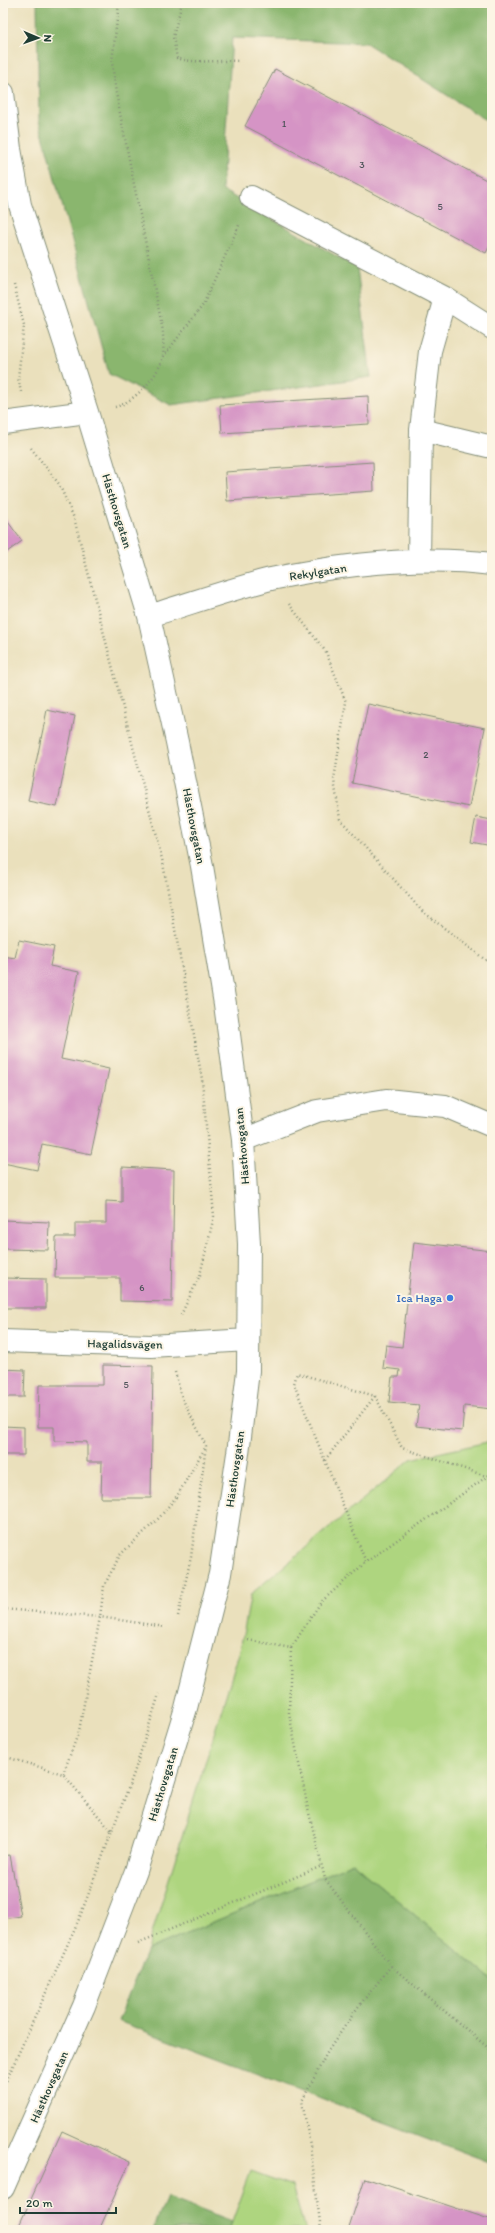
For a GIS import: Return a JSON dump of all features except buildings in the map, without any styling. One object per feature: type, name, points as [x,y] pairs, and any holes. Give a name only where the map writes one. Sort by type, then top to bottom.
[{"type":"street","name":"Hästhovsgatan","points":[[3,93],[10,149],[20,205],[87,412],[149,616],[177,742],[202,866],[225,1004],[243,1140],[249,1244],[247,1340],[248,1371],[220,1574],[186,1708],[138,1864],[62,2058],[3,2188]]},
{"type":"street","points":[[251,197],[445,298],[492,328]]},
{"type":"street","points":[[419,560],[421,430],[430,350],[445,298]]},
{"type":"street","points":[[3,423],[87,412]]},
{"type":"street","points":[[421,430],[492,447]]},
{"type":"street","name":"Rekylgatan","points":[[149,616],[271,580],[366,564],[419,560],[467,561],[492,564]]},
{"type":"street","points":[[243,1140],[317,1111],[386,1100],[445,1106],[492,1126]]},
{"type":"street","name":"Hagalidsvägen","points":[[3,1341],[151,1346],[247,1340]]},
{"type":"path","points":[[119,3],[112,62],[116,93],[163,331],[163,357]]},
{"type":"path","points":[[182,3],[173,37],[177,58],[187,62],[240,61]]},
{"type":"path","points":[[87,412],[118,407],[137,395],[155,375],[163,357],[203,305],[251,197]]},
{"type":"path","points":[[13,280],[24,325],[18,378]]},
{"type":"path","points":[[30,448],[59,484],[74,518],[164,863],[202,1079],[214,1216],[200,1274],[178,1322]]},
{"type":"path","points":[[271,580],[326,652],[346,702],[334,780],[340,819],[422,911],[492,966]]},
{"type":"path","points":[[174,1368],[182,1398],[206,1446],[191,1557],[178,1619]]},
{"type":"path","points":[[366,1562],[294,1384],[297,1373],[375,1396],[402,1448],[486,1476]]},
{"type":"path","points":[[325,1460],[375,1396]]},
{"type":"path","points":[[63,1774],[79,1731],[100,1617],[104,1586],[120,1555],[159,1518],[177,1496],[206,1446]]},
{"type":"path","points":[[492,1473],[366,1562],[321,1602],[291,1648],[289,1712],[308,1809],[326,1878],[391,1966],[492,2051]]},
{"type":"path","points":[[3,1609],[100,1617],[165,1627]]},
{"type":"path","points":[[248,1640],[291,1648]]},
{"type":"path","points":[[3,2088],[79,1920],[111,1831],[134,1773],[160,1689]]},
{"type":"path","points":[[3,1756],[63,1774],[111,1831]]},
{"type":"path","points":[[102,1958],[322,1866]]},
{"type":"path","points":[[321,2230],[310,2145],[302,2102],[328,2051],[358,2007],[391,1966]]},
{"type":"green space","points":[[37,3],[492,3],[492,124],[366,43],[232,38],[222,190],[357,268],[371,377],[171,405],[109,374],[39,121]]},
{"type":"green space","points":[[492,1441],[492,1980],[353,1863],[147,1950],[240,1650],[251,1594],[411,1459]]},
{"type":"green space","points":[[353,1863],[492,1980],[492,2163],[118,2021],[147,1950]]},
{"type":"green space","points":[[251,2171],[292,2186],[305,2230],[229,2230]]},
{"type":"green space","points":[[167,2197],[232,2222],[229,2230],[153,2230]]},
{"type":"place","name":"Ica Haga","points":[[450,1298]]}]
